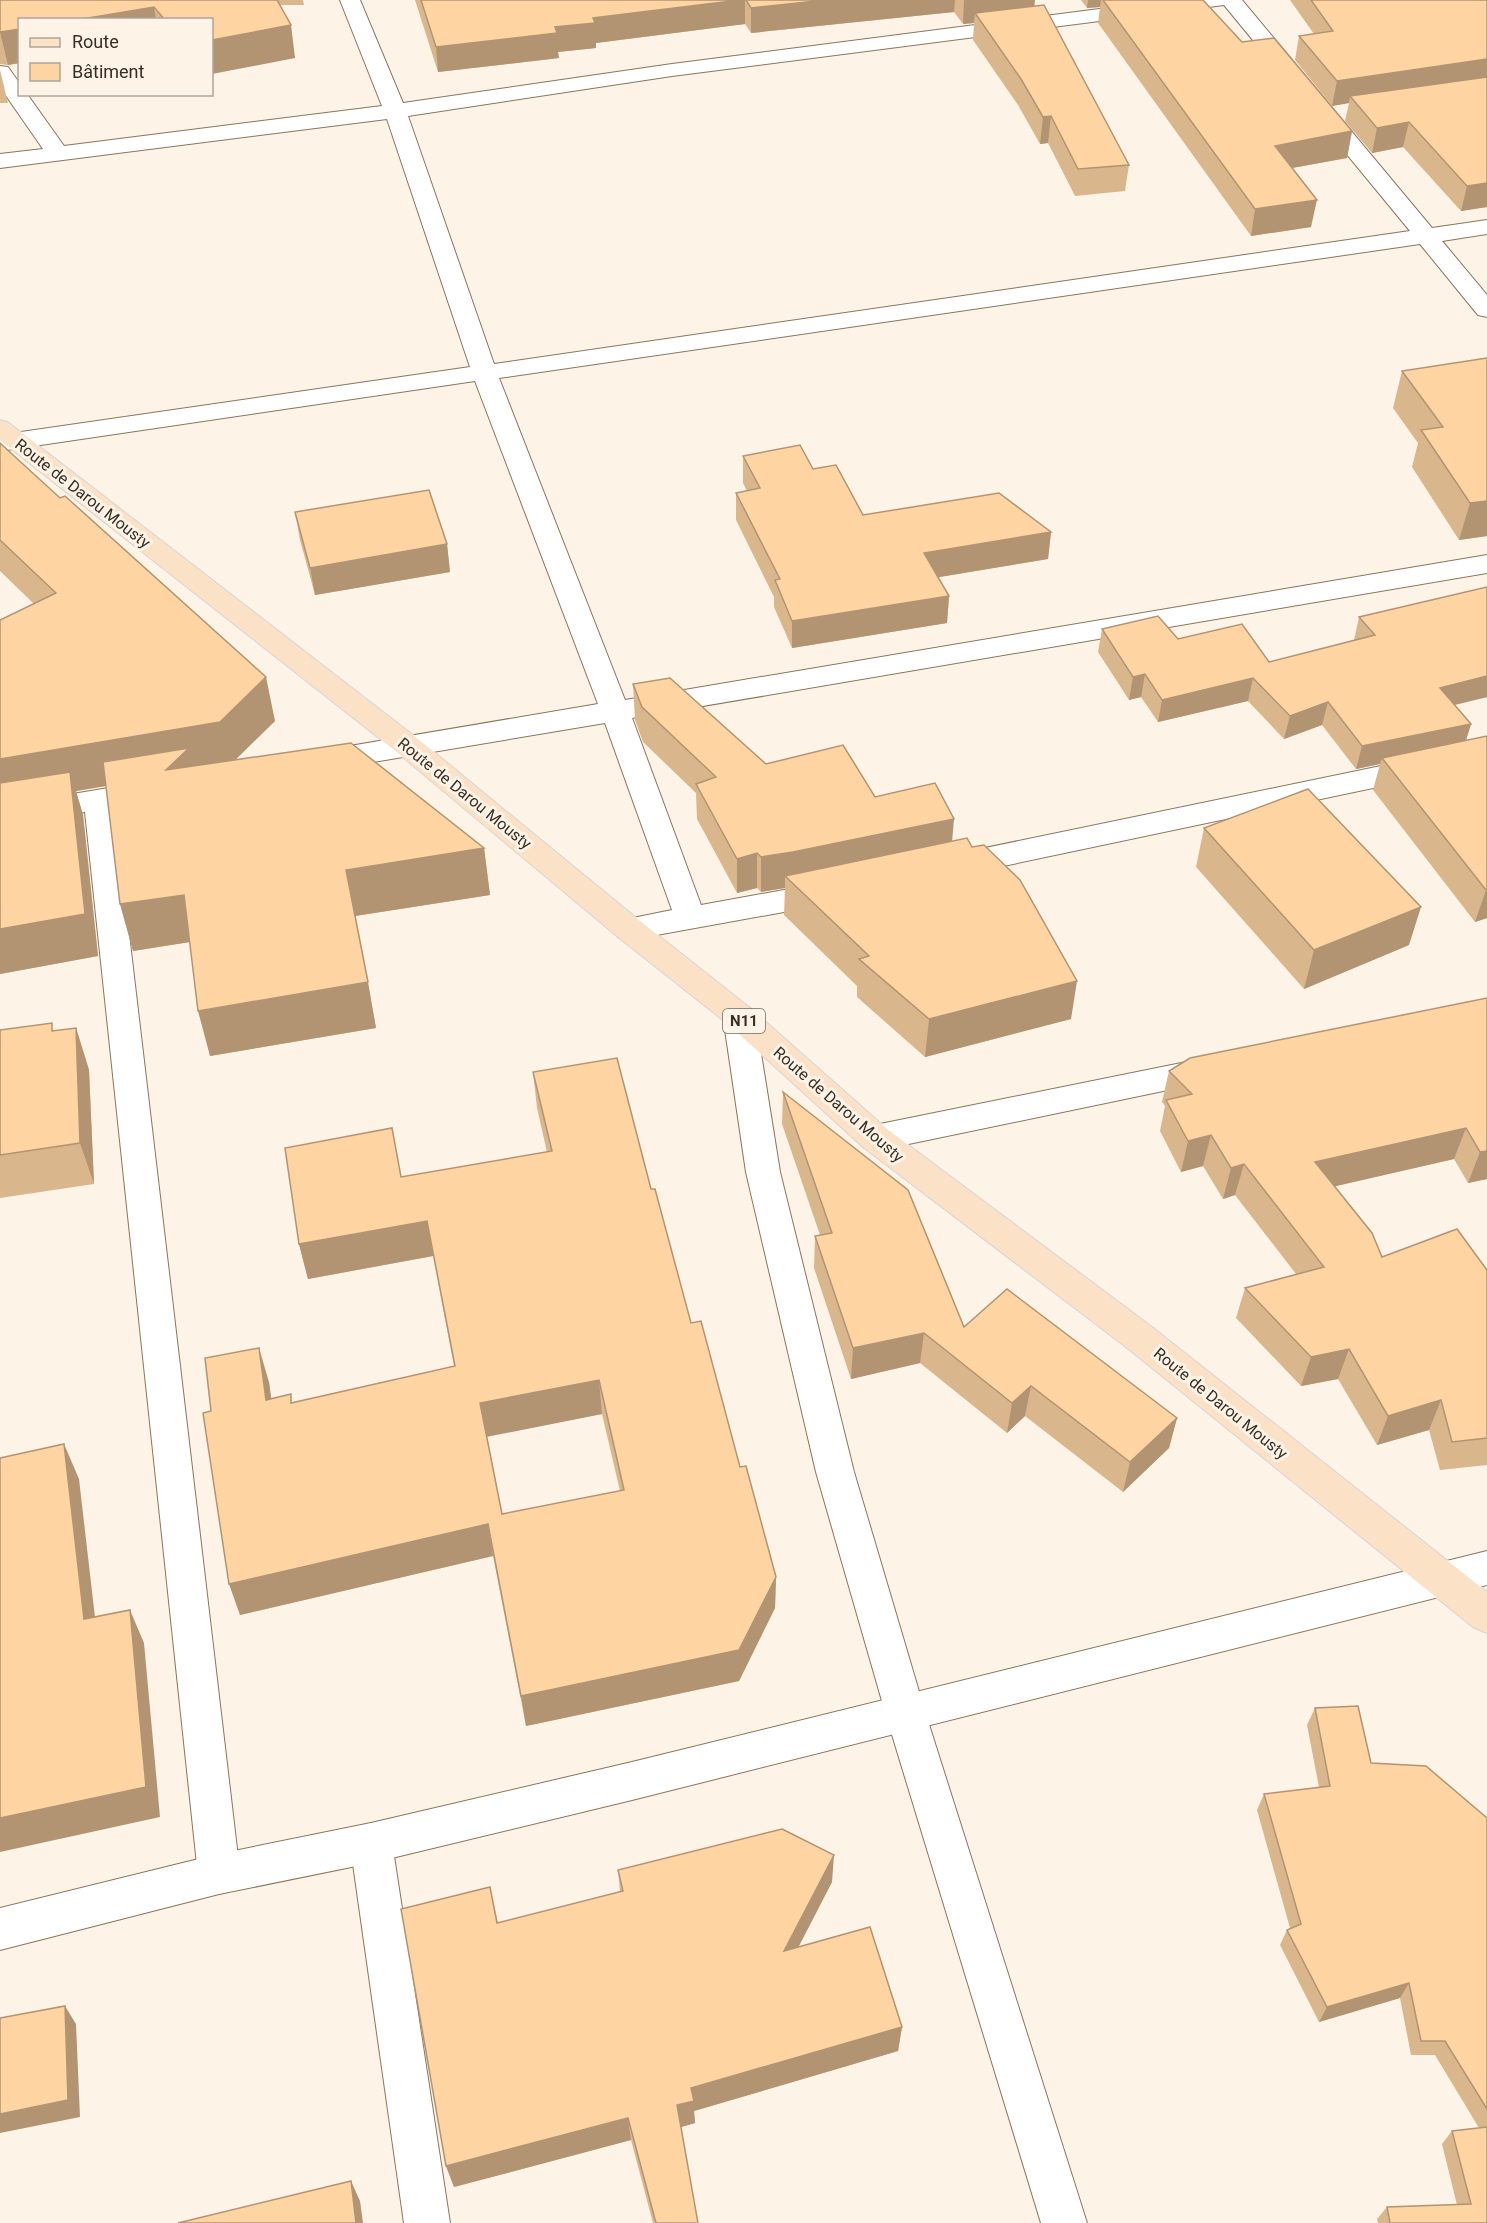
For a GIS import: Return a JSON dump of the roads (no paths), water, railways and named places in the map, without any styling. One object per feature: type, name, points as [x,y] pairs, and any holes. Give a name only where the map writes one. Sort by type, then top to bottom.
[{"type":"main road","name":"Route de Darou Mousty","points":[[6,437],[408,746],[629,929],[739,1016],[875,1138],[1139,1338],[1487,1615]]},
{"type":"street","points":[[350,0],[395,111],[485,374],[615,711],[690,918]]},
{"type":"street","points":[[0,161],[395,111],[672,70],[1218,0]]},
{"type":"street","points":[[1232,0],[1487,310]]},
{"type":"street","points":[[0,72],[58,154]]},
{"type":"street","points":[[1326,115],[1349,112]]},
{"type":"street","points":[[6,437],[485,374],[1487,227]]},
{"type":"street","points":[[294,766],[1487,564]]},
{"type":"street","points":[[928,871],[1487,754]]},
{"type":"street","points":[[0,816],[179,786]]},
{"type":"street","points":[[98,800],[219,1874]]},
{"type":"street","points":[[629,929],[849,888]]},
{"type":"street","points":[[739,1016],[763,1172],[835,1472],[906,1715],[1064,2223]]},
{"type":"street","points":[[875,1138],[1239,1064]]},
{"type":"street","points":[[0,1929],[219,1874],[371,1844],[906,1715],[1487,1568]]},
{"type":"street","points":[[371,1844],[427,2223]]}]
